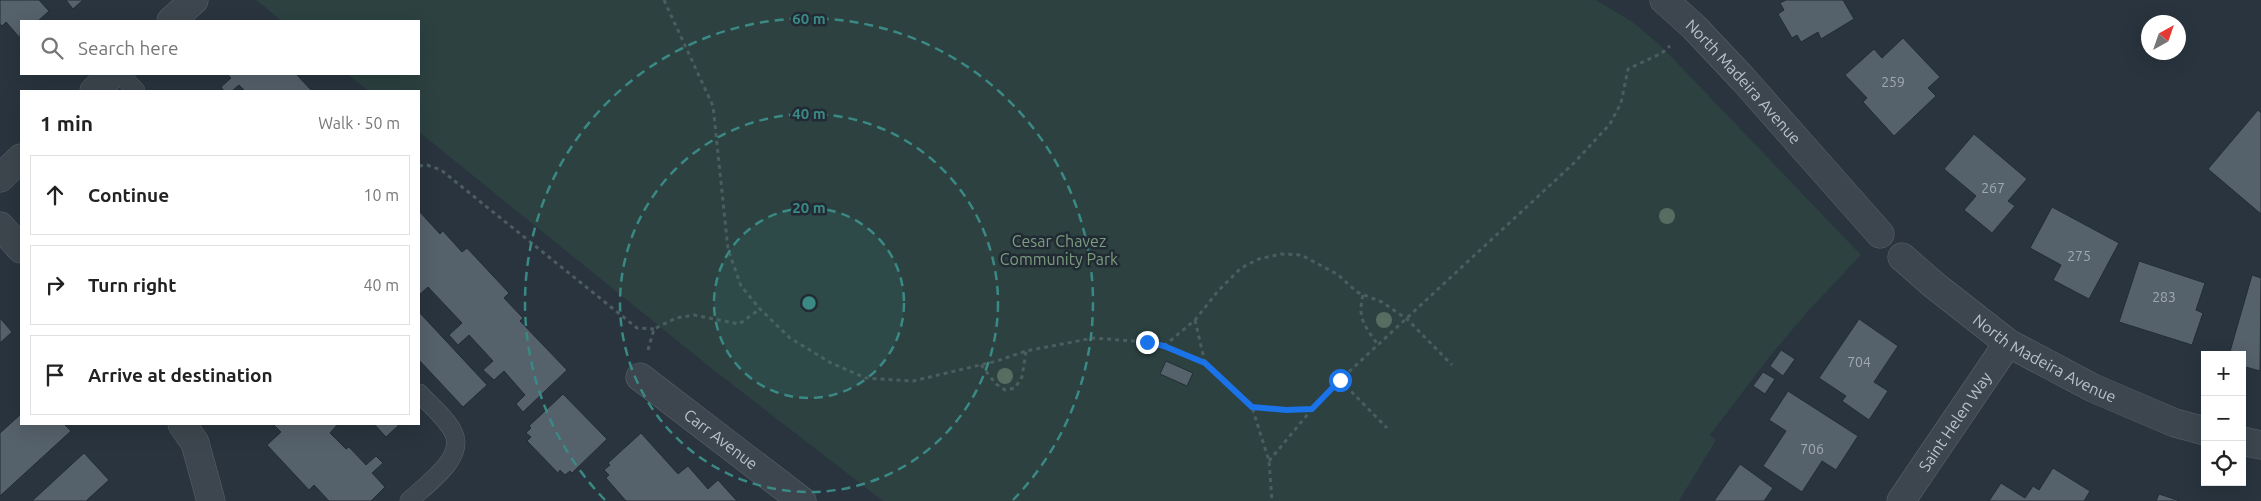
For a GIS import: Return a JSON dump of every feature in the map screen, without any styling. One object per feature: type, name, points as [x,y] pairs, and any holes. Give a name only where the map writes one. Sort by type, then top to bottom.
[{"type":"street","points":[[172,20],[194,0]]},
{"type":"street","name":"North Madeira Avenue","points":[[1664,0],[1694,27],[1743,79],[1880,234]]},
{"type":"street","points":[[95,90],[112,75]]},
{"type":"street","points":[[0,178],[20,159]]},
{"type":"street","points":[[0,226],[20,248]]},
{"type":"street","name":"North Madeira Avenue","points":[[1902,257],[1934,285],[2008,343],[2093,388],[2175,424],[2201,430]]},
{"type":"street","name":"Saint Helen Way","points":[[1902,501],[2008,343]]},
{"type":"street","name":"Carr Avenue","points":[[640,377],[802,501]]},
{"type":"street","points":[[183,425],[195,443],[211,501]]},
{"type":"street","points":[[2246,442],[2261,445]]},
{"type":"lane","points":[[121,75],[135,90]]},
{"type":"lane","points":[[409,501],[449,463],[454,455],[456,446],[455,436],[449,426],[420,394]]},
{"type":"path","points":[[664,0],[712,106],[728,249],[741,286],[760,309],[790,338],[831,363],[866,378],[913,381],[981,365],[1026,351],[1093,338],[1147,342],[1164,346],[1205,363],[1252,407],[1269,461],[1272,501]]},
{"type":"path","points":[[1269,461],[1312,409],[1340,380],[1574,163],[1610,124],[1622,103],[1628,69],[1662,53],[1694,27]]},
{"type":"path","points":[[420,166],[427,165],[441,170],[637,328],[654,329],[676,318],[694,315],[739,324],[760,309]]},
{"type":"path","points":[[1164,346],[1195,320],[1218,291],[1241,268],[1259,259],[1281,254],[1301,255],[1337,274],[1357,292],[1382,302],[1407,319],[1452,365]]},
{"type":"path","points":[[1363,294],[1360,306],[1361,321],[1378,345]]},
{"type":"path","points":[[1195,320],[1205,363]]},
{"type":"path","points":[[640,377],[654,329]]},
{"type":"path","points":[[981,365],[996,384],[1005,390],[1015,388],[1022,378],[1026,351]]},
{"type":"path","points":[[1340,380],[1387,428]]},
{"type":"path","points":[[1252,407],[1286,410],[1312,409]]},
{"type":"green space","name":"Cesar Chavez Community Park","points":[[256,0],[1596,0],[1634,23],[1660,45],[1861,255],[1809,310],[1770,356],[1710,435],[1716,440],[1679,501],[883,501],[711,368],[420,133],[420,90],[368,90],[348,75],[420,75],[420,20],[281,20]]},
{"type":"building","points":[[0,0],[39,0],[49,11],[39,20],[20,20],[20,38],[6,22],[2,26],[0,24]]},
{"type":"building","points":[[66,0],[83,0],[73,9]]},
{"type":"building","points":[[1786,0],[1843,0],[1854,19],[1821,39],[1818,32],[1801,42],[1797,35],[1792,38],[1778,14],[1784,10],[1780,3]]},
{"type":"building","points":[[1903,38],[1940,77],[1928,88],[1936,96],[1894,136],[1863,102],[1867,98],[1845,75],[1874,49],[1882,58]]},
{"type":"building","points":[[228,75],[297,75],[311,90],[244,90],[239,85],[233,90],[223,90],[221,87],[231,78]]},
{"type":"building","points":[[2258,110],[2261,113],[2261,214],[2208,169]]},
{"type":"building","points":[[1974,134],[2027,179],[2008,201],[2015,206],[1992,233],[1964,210],[1976,196],[1944,169]]},
{"type":"building","points":[[2052,207],[2119,243],[2089,299],[2053,280],[2061,265],[2030,248]]},
{"type":"building","points":[[420,212],[440,234],[443,231],[462,252],[467,248],[509,293],[504,298],[523,318],[520,321],[567,370],[523,412],[516,404],[525,395],[504,371],[494,380],[483,370],[493,361],[469,335],[458,345],[449,335],[462,323],[428,287],[420,294]]},
{"type":"building","points":[[2139,261],[2205,283],[2196,310],[2203,313],[2192,345],[2119,322]]},
{"type":"building","points":[[2252,275],[2261,278],[2260,371],[2246,367],[2246,351],[2230,351]]},
{"type":"building","points":[[420,313],[487,385],[463,407],[420,361]]},
{"type":"building","points":[[0,318],[12,332],[0,343]]},
{"type":"building","points":[[1859,319],[1898,346],[1874,382],[1888,391],[1869,420],[1842,401],[1846,396],[1819,378]]},
{"type":"building","points":[[1781,350],[1795,359],[1783,376],[1770,366]]},
{"type":"building","points":[[1166,361],[1193,373],[1187,386],[1160,374]]},
{"type":"building","points":[[1763,372],[1775,379],[1765,394],[1753,386]]},
{"type":"building","points":[[1788,391],[1858,436],[1836,470],[1822,461],[1802,492],[1763,466],[1786,431],[1769,420]]},
{"type":"building","points":[[563,394],[607,439],[572,473],[570,471],[565,475],[560,470],[558,473],[527,441],[531,437],[526,433],[531,428],[529,426]]},
{"type":"building","points":[[20,415],[20,425],[65,425],[71,431],[0,496],[0,433]]},
{"type":"building","points":[[274,425],[337,425],[330,433],[346,449],[349,447],[366,465],[376,456],[383,463],[372,473],[385,487],[371,501],[329,501],[314,485],[309,490],[267,445],[281,432]]},
{"type":"building","points":[[375,425],[399,425],[386,437]]},
{"type":"building","points":[[641,433],[678,474],[688,466],[708,489],[718,480],[737,501],[626,501],[606,478],[609,475],[604,470],[610,465],[608,463]]},
{"type":"building","points":[[84,453],[109,480],[88,501],[32,501]]},
{"type":"building","points":[[1740,464],[1773,488],[1764,501],[1714,501]]},
{"type":"building","points":[[2053,468],[2090,491],[2084,501],[1989,501],[2001,483],[2025,498],[2033,486],[2039,490]]},
{"type":"building","points":[[2159,494],[2180,501],[2156,501]]},
{"type":"route","points":[[1147,342],[1164,346],[1205,363],[1227,381],[1252,407],[1286,410],[1312,409],[1340,380]]}]
